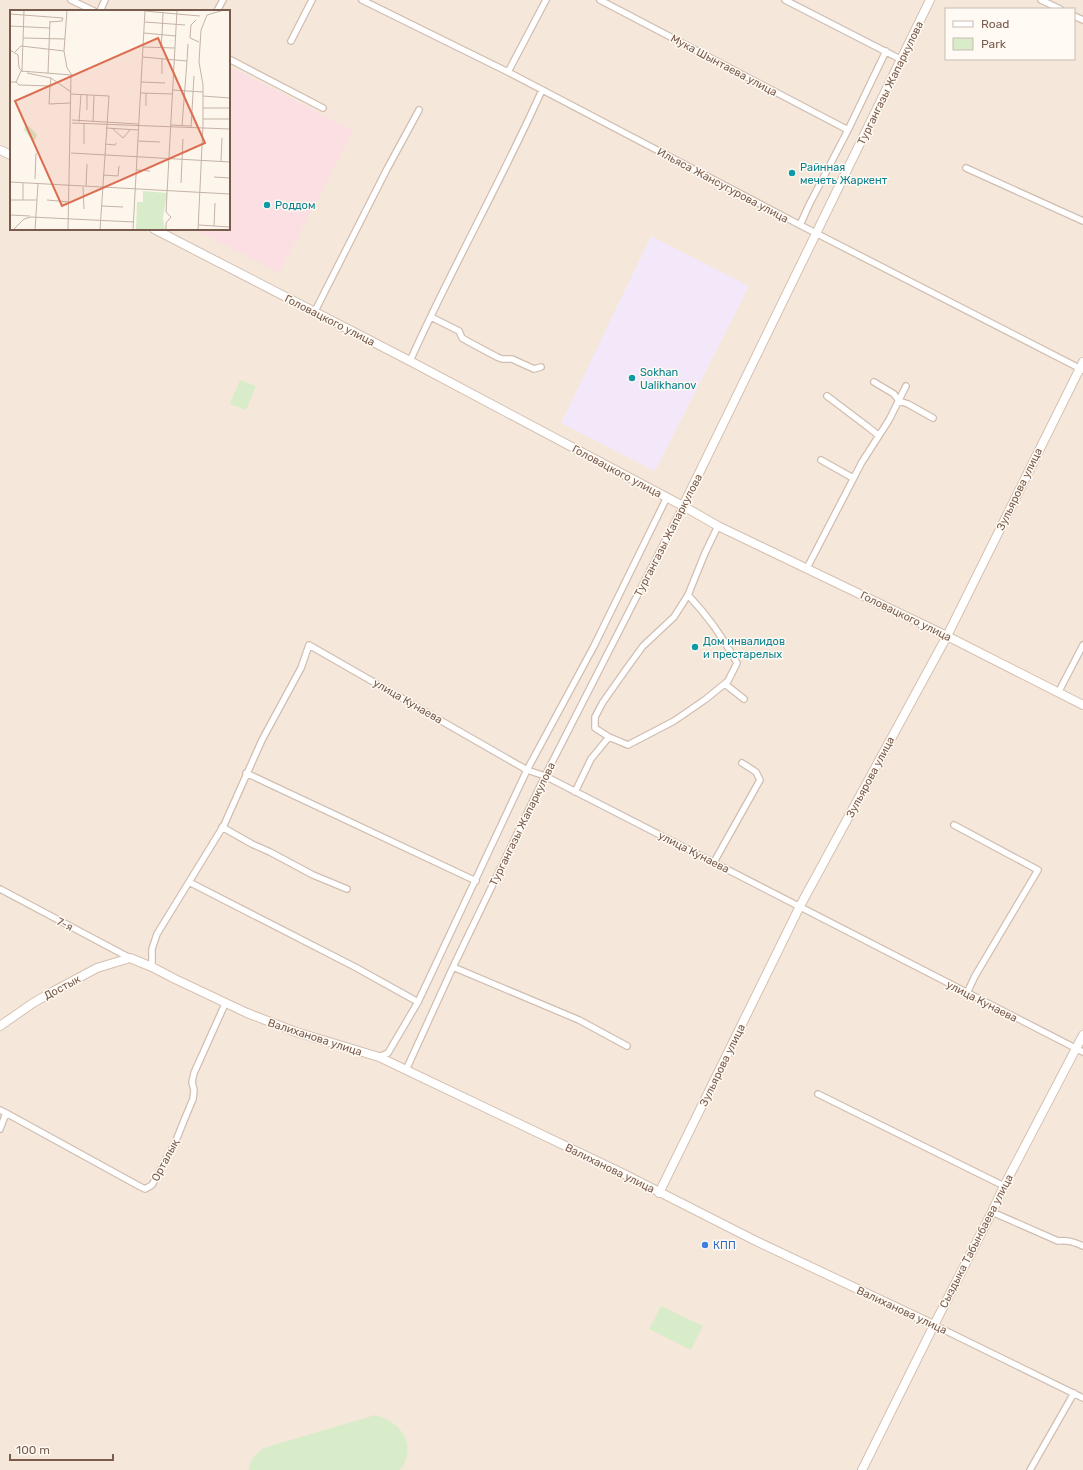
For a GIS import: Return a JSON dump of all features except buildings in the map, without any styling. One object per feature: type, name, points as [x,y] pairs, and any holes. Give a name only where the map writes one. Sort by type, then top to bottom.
[{"type":"street","points":[[71,0],[92,10]]},
{"type":"street","points":[[100,10],[105,0]]},
{"type":"street","points":[[218,10],[223,0]]},
{"type":"street","points":[[291,41],[312,0]]},
{"type":"street","name":"Ильяса Жансугурова улица","points":[[362,0],[374,3],[815,233],[1082,367]]},
{"type":"street","points":[[508,72],[546,0]]},
{"type":"street","name":"Мука Шынтаева улица","points":[[600,0],[848,130]]},
{"type":"street","points":[[785,0],[902,60]]},
{"type":"street","name":"Тургангазы Жапаркулова","points":[[406,1070],[453,967],[545,776],[683,506],[930,0]]},
{"type":"street","points":[[1041,0],[1058,8]]},
{"type":"street","points":[[800,225],[886,51]]},
{"type":"street","points":[[230,60],[323,108]]},
{"type":"street","points":[[410,361],[430,316],[494,192],[542,90]]},
{"type":"street","points":[[314,311],[419,110]]},
{"type":"street","points":[[0,150],[10,155]]},
{"type":"street","points":[[966,168],[1083,221]]},
{"type":"street","name":"Головацкого улица","points":[[156,230],[410,361],[718,526],[946,636],[1083,705]]},
{"type":"street","points":[[430,316],[459,332],[462,338],[468,342],[497,357],[502,359],[512,359],[534,369],[541,367]]},
{"type":"street","name":"Зульярова улица","points":[[659,1192],[800,906],[946,636],[1082,367]]},
{"type":"street","points":[[874,382],[894,394],[899,401],[933,418]]},
{"type":"street","points":[[807,568],[853,478],[889,420],[906,386]]},
{"type":"street","points":[[827,396],[878,436]]},
{"type":"street","points":[[821,460],[853,478]]},
{"type":"street","name":"Тургангазы Жапаркулова","points":[[379,1057],[388,1054],[418,1002],[527,770],[594,646],[667,498]]},
{"type":"street","points":[[688,595],[700,608],[730,650],[737,663],[728,681],[674,721],[628,745],[609,737],[596,728],[595,717],[603,702],[639,652],[674,617],[688,595],[718,526]]},
{"type":"street","name":"улица Кунаева","points":[[246,773],[301,668],[309,645],[527,770],[545,776],[800,906],[967,994],[1080,1050]]},
{"type":"street","points":[[1058,693],[1083,645]]},
{"type":"street","points":[[725,684],[744,699]]},
{"type":"street","points":[[575,792],[591,759],[609,737]]},
{"type":"street","points":[[714,862],[760,780],[756,772],[742,763]]},
{"type":"street","points":[[152,967],[152,949],[157,934],[222,827],[246,773],[476,881]]},
{"type":"street","points":[[954,825],[1038,870],[975,976],[967,994]]},
{"type":"street","points":[[222,827],[314,875],[347,889]]},
{"type":"street","points":[[189,882],[355,967],[418,1002]]},
{"type":"street","name":"7-я","points":[[0,889],[130,958]]},
{"type":"street","name":"Валиханова улица","points":[[130,958],[152,967],[247,1014],[296,1032],[379,1057],[620,1172],[756,1241],[934,1325],[1083,1398]]},
{"type":"street","name":"Достык","points":[[0,1026],[33,1003],[97,968],[130,958]]},
{"type":"street","points":[[453,967],[579,1020],[627,1046]]},
{"type":"street","name":"Орталық","points":[[6,1113],[145,1189],[152,1185],[175,1143],[186,1118],[193,1098],[194,1090],[192,1082],[194,1073],[225,1004]]},
{"type":"street","name":"Сыздыка Табынбаева улица","points":[[862,1470],[1004,1186],[1080,1050],[1083,1035]]},
{"type":"street","points":[[818,1094],[1004,1186]]},
{"type":"street","points":[[0,1110],[6,1113],[0,1129]]},
{"type":"street","points":[[992,1212],[1058,1241],[1073,1241],[1083,1246]]},
{"type":"street","points":[[1030,1470],[1074,1393]]},
{"type":"shaded area","points":[[0,0],[1083,0],[1083,1470],[0,1470]]},
{"type":"shaded area","points":[[230,67],[353,131],[279,273],[197,230],[230,230]]},
{"type":"shaded area","points":[[651,236],[749,286],[655,471],[561,423]]},
{"type":"green space","points":[[240,380],[256,386],[246,410],[230,404]]},
{"type":"green space","points":[[661,1306],[703,1326],[691,1350],[649,1329]]},
{"type":"green space","points":[[375,1415],[382,1417],[395,1425],[405,1436],[407,1443],[406,1460],[400,1470],[249,1470],[250,1463],[264,1448]]},
{"type":"place","name":"Райнная мечеть Жаркент","points":[[792,173]]},
{"type":"place","name":"Роддом","points":[[267,205]]},
{"type":"place","name":"Sokhan Ualikhanov","points":[[632,378]]},
{"type":"place","name":"Дом инвалидов и престарелых","points":[[695,647]]},
{"type":"place","name":"КПП","points":[[705,1245]]}]
